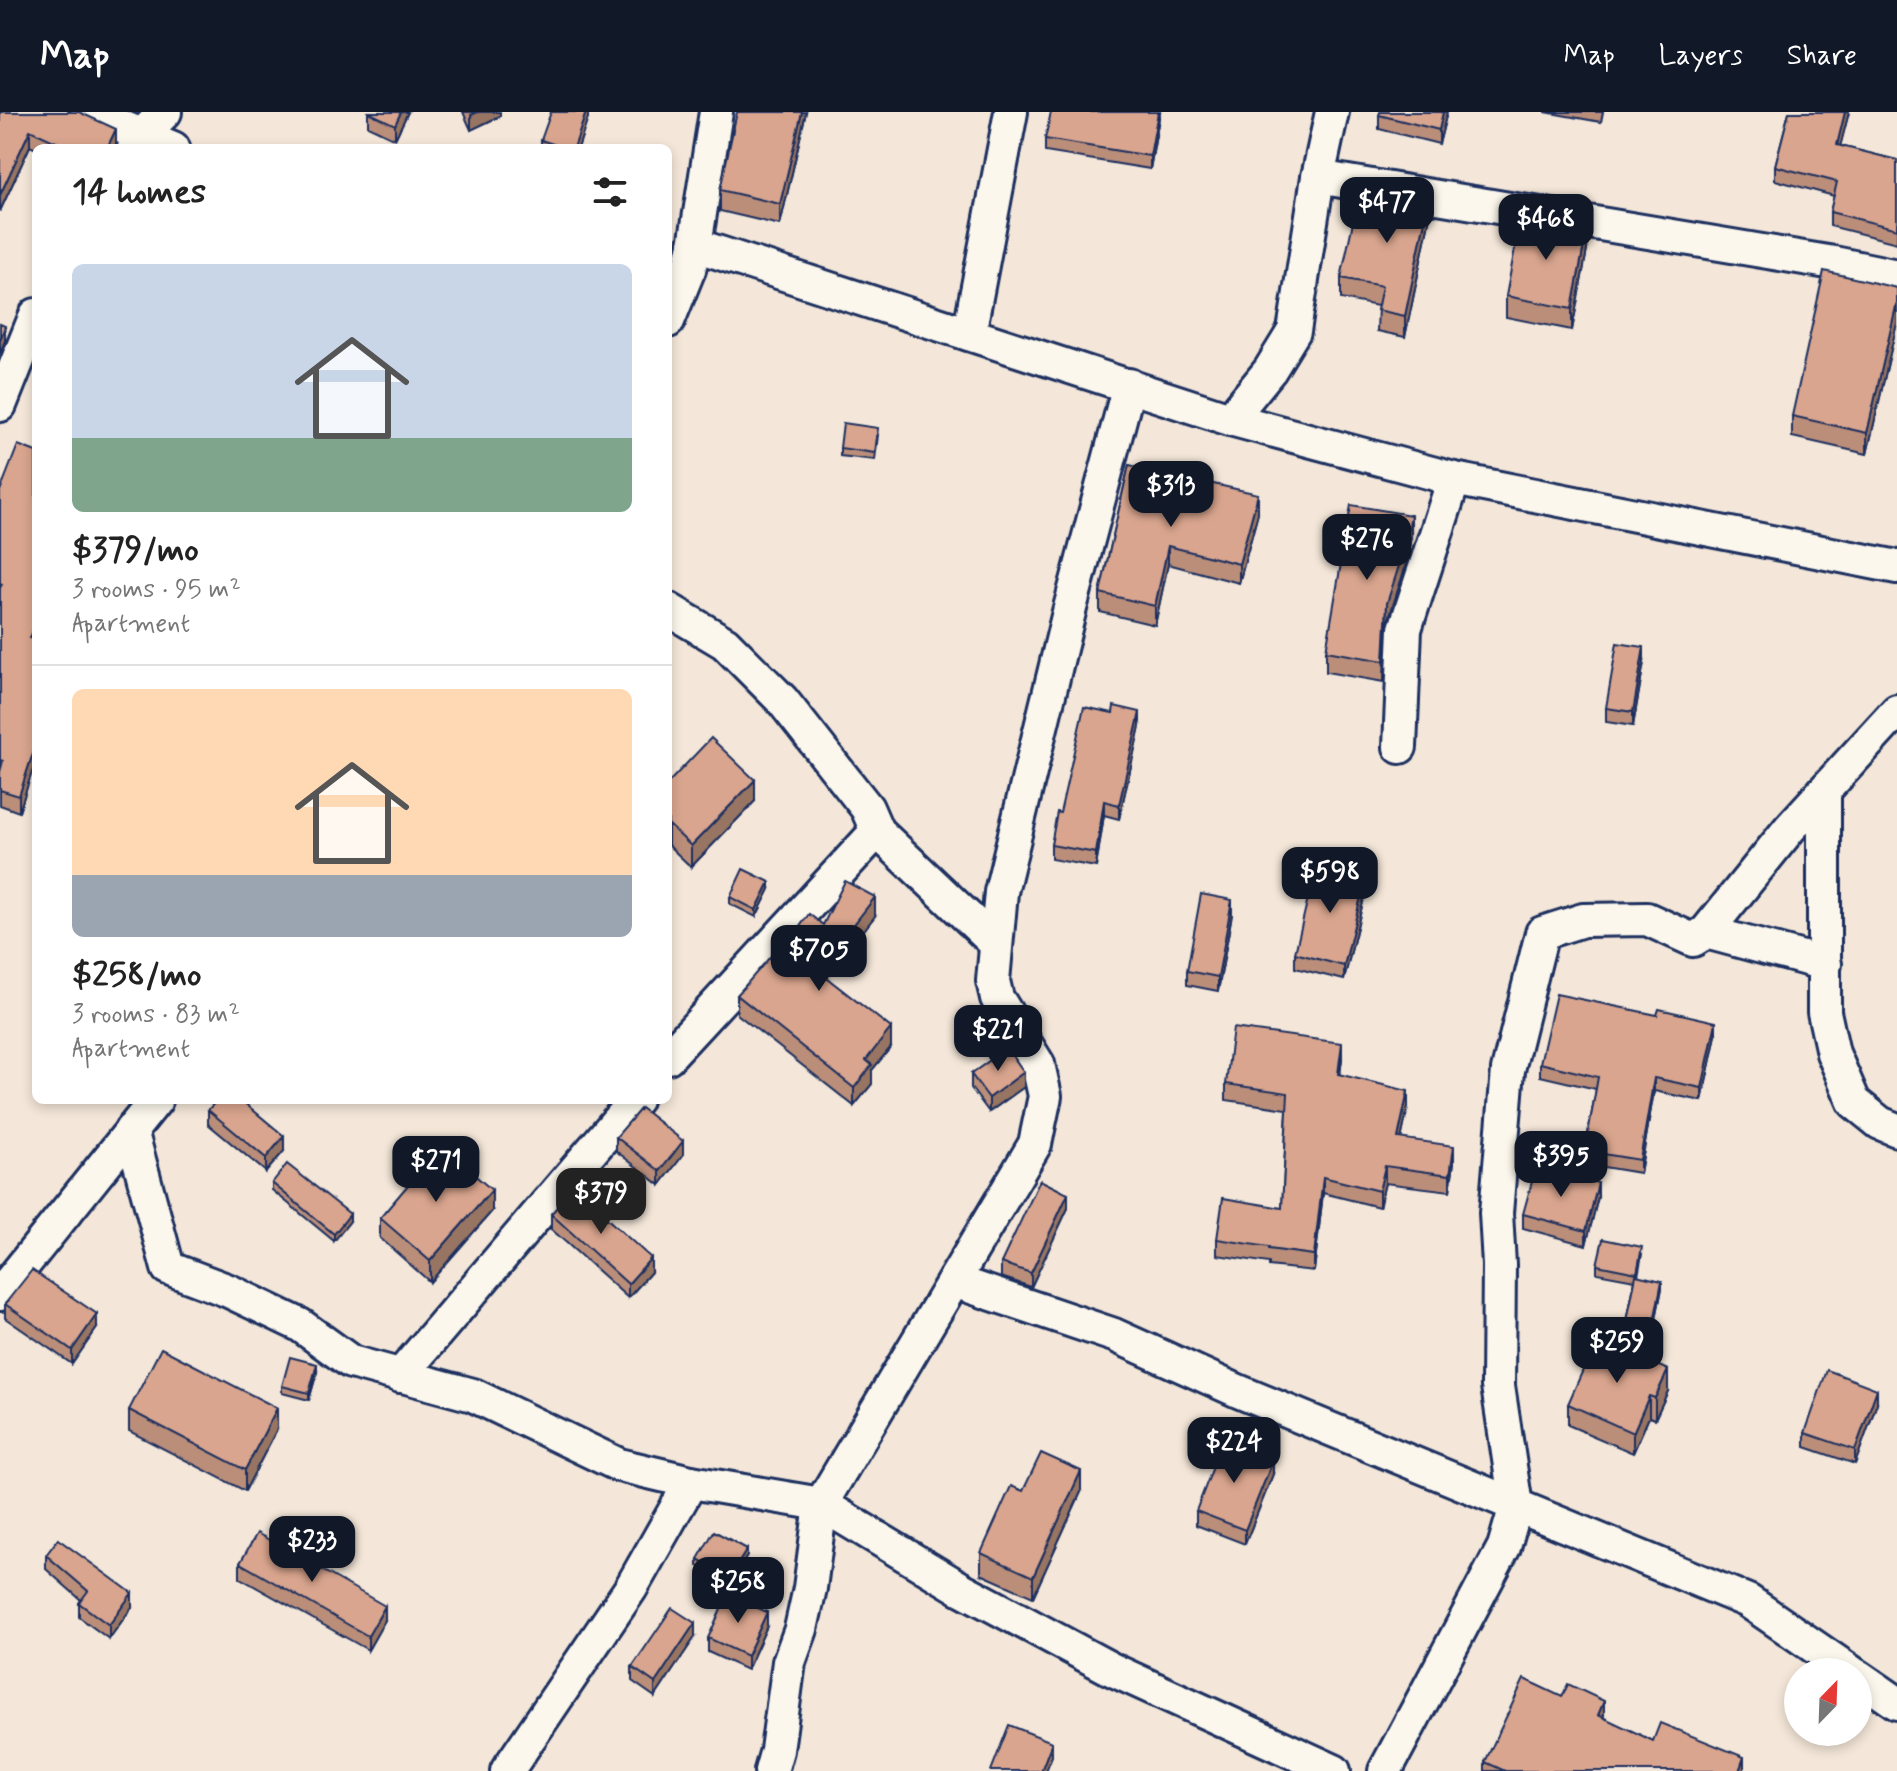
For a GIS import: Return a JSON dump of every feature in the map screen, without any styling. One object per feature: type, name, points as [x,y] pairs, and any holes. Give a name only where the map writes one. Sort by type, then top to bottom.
[{"type":"street","points":[[86,112],[138,142],[165,112]]},
{"type":"street","points":[[672,307],[684,266],[716,112]]},
{"type":"street","points":[[969,334],[1011,112]]},
{"type":"street","points":[[1230,419],[1270,370],[1294,331],[1318,177],[1332,112]]},
{"type":"street","points":[[1318,177],[1897,276]]},
{"type":"street","points":[[684,266],[969,334],[1230,419],[1454,479],[1897,567]]},
{"type":"street","points":[[0,405],[32,325]]},
{"type":"street","points":[[771,1771],[777,1750],[789,1662],[801,1629],[810,1588],[821,1504],[1035,1144],[1045,1096],[1038,1064],[997,998],[993,981],[1001,892],[1069,612],[1129,385]]},
{"type":"street","points":[[1400,747],[1405,629],[1454,479]]},
{"type":"street","points":[[672,611],[725,643],[782,700],[867,808],[877,831],[996,944]]},
{"type":"street","points":[[1385,1771],[1504,1547],[1516,1506],[1498,1386],[1496,1213],[1508,1070],[1542,933],[1583,920],[1647,919],[1693,940],[1706,932],[1824,791],[1897,711]]},
{"type":"street","points":[[1824,791],[1824,1012],[1833,1053],[1854,1102],[1880,1123],[1897,1130]]},
{"type":"street","points":[[672,1053],[877,831]]},
{"type":"street","points":[[1706,932],[1825,964]]},
{"type":"street","points":[[0,1294],[153,1104]]},
{"type":"street","points":[[400,1376],[632,1104]]},
{"type":"street","points":[[131,1130],[168,1268],[229,1291],[300,1325],[351,1362],[473,1395],[619,1465],[691,1482],[821,1504],[960,1588],[1111,1669],[1334,1771]]},
{"type":"street","points":[[954,1281],[1114,1335],[1238,1391],[1748,1601],[1831,1658]]},
{"type":"street","points":[[507,1771],[631,1588],[691,1482]]},
{"type":"street","points":[[1872,1686],[1897,1703]]},
{"type":"building","points":[[0,112],[79,112],[116,129],[109,144],[60,144],[30,130],[0,195]]},
{"type":"building","points":[[368,112],[401,112],[395,125]]},
{"type":"building","points":[[551,112],[586,112],[575,144],[553,144],[541,140]]},
{"type":"building","points":[[737,112],[802,112],[780,204],[720,190]]},
{"type":"building","points":[[1051,112],[1158,112],[1150,156],[1045,139]]},
{"type":"building","points":[[1380,112],[1443,112],[1439,130],[1379,115]]},
{"type":"building","points":[[1789,112],[1845,112],[1837,145],[1897,160],[1897,229],[1830,212],[1837,182],[1775,166]]},
{"type":"building","points":[[1376,185],[1430,196],[1405,316],[1377,310],[1382,286],[1341,278],[1356,208],[1370,211]]},
{"type":"building","points":[[1521,216],[1587,229],[1572,309],[1506,296]]},
{"type":"building","points":[[1824,271],[1897,288],[1897,302],[1867,433],[1792,416]]},
{"type":"building","points":[[843,423],[878,428],[875,453],[840,448]]},
{"type":"building","points":[[18,445],[32,450],[32,757],[19,796],[0,790],[3,761],[0,760],[0,491]]},
{"type":"building","points":[[1129,465],[1258,494],[1239,564],[1168,546],[1155,606],[1100,593]]},
{"type":"building","points":[[1351,505],[1411,515],[1405,547],[1387,603],[1384,661],[1326,651]]},
{"type":"building","points":[[1617,643],[1644,647],[1633,712],[1606,708]]},
{"type":"building","points":[[1114,706],[1140,712],[1119,805],[1104,801],[1096,853],[1051,845],[1084,707],[1113,713]]},
{"type":"building","points":[[711,738],[755,780],[691,846],[672,828],[672,779]]},
{"type":"building","points":[[1316,864],[1366,876],[1344,966],[1295,953]]},
{"type":"building","points":[[743,869],[770,882],[756,910],[730,897]]},
{"type":"building","points":[[845,881],[875,897],[818,971],[891,1028],[866,1060],[872,1065],[854,1088],[737,995],[782,943],[786,946],[809,914],[823,925]]},
{"type":"building","points":[[1201,894],[1232,900],[1218,977],[1187,971]]},
{"type":"building","points":[[1556,994],[1657,1015],[1659,1009],[1716,1022],[1702,1088],[1654,1078],[1640,1160],[1585,1151],[1598,1077],[1540,1063]]},
{"type":"building","points":[[1233,1028],[1342,1043],[1338,1074],[1408,1091],[1398,1138],[1454,1146],[1450,1175],[1385,1166],[1379,1191],[1323,1177],[1314,1255],[1217,1239],[1223,1198],[1282,1208],[1288,1093],[1226,1084]]},
{"type":"building","points":[[1007,1048],[1024,1072],[989,1098],[971,1074]]},
{"type":"building","points":[[213,1104],[246,1104],[284,1136],[266,1158],[208,1110]]},
{"type":"building","points":[[641,1108],[683,1141],[660,1171],[616,1137]]},
{"type":"building","points":[[441,1146],[492,1190],[430,1261],[380,1218]]},
{"type":"building","points":[[287,1164],[350,1214],[334,1234],[272,1183]]},
{"type":"building","points":[[1536,1167],[1598,1183],[1586,1231],[1523,1214]]},
{"type":"building","points":[[1040,1180],[1068,1194],[1031,1273],[1001,1263]]},
{"type":"building","points":[[573,1188],[651,1258],[628,1284],[551,1214]]},
{"type":"building","points":[[1603,1239],[1642,1247],[1637,1273],[1597,1265]]},
{"type":"building","points":[[32,1270],[97,1314],[72,1350],[5,1304]]},
{"type":"building","points":[[1636,1275],[1662,1281],[1653,1327],[1627,1321]]},
{"type":"building","points":[[1597,1338],[1668,1370],[1655,1398],[1649,1396],[1633,1433],[1568,1404]]},
{"type":"building","points":[[161,1348],[277,1408],[245,1470],[129,1410]]},
{"type":"building","points":[[290,1357],[317,1364],[309,1393],[282,1386]]},
{"type":"building","points":[[1827,1370],[1877,1389],[1855,1450],[1805,1433]]},
{"type":"building","points":[[1223,1441],[1273,1460],[1245,1530],[1196,1511]]},
{"type":"building","points":[[1041,1453],[1081,1471],[1033,1577],[981,1553],[1011,1486],[1023,1491]]},
{"type":"building","points":[[714,1531],[747,1549],[730,1577],[698,1559]]},
{"type":"building","points":[[257,1533],[385,1606],[368,1636],[240,1563]]},
{"type":"building","points":[[58,1539],[132,1593],[109,1625],[79,1603],[88,1591],[46,1555]]},
{"type":"building","points":[[728,1594],[767,1612],[747,1656],[708,1638]]},
{"type":"building","points":[[672,1608],[695,1623],[655,1683],[632,1667]]},
{"type":"building","points":[[1524,1679],[1562,1697],[1568,1684],[1604,1701],[1598,1715],[1653,1741],[1660,1723],[1744,1757],[1739,1771],[1505,1771],[1485,1762]]},
{"type":"building","points":[[1009,1725],[1052,1742],[1041,1771],[991,1771]]}]
